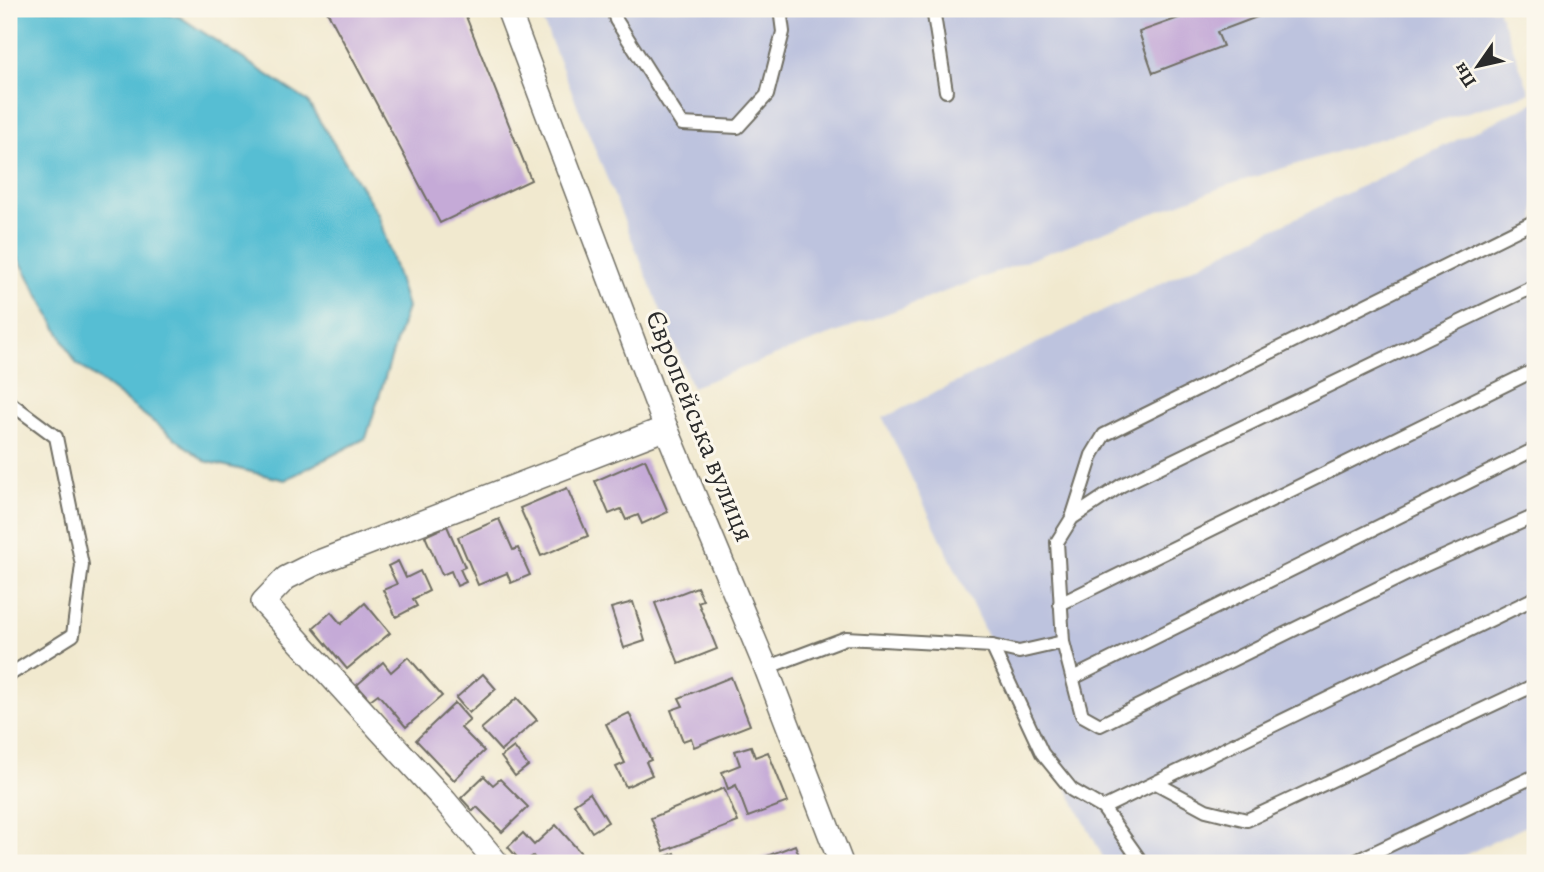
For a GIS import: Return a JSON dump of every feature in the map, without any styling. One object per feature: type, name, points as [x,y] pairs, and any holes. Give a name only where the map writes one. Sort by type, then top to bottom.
[{"type":"street","name":"Європейська вулиця","points":[[509,9],[666,428],[766,668],[841,863]]},
{"type":"street","points":[[497,863],[263,601],[286,578],[314,564],[666,428]]},
{"type":"lane","points":[[614,9],[616,20],[682,124],[738,127],[767,95],[783,32],[780,9]]},
{"type":"lane","points":[[933,9],[946,91]]},
{"type":"lane","points":[[1535,221],[1104,435],[1092,455],[1072,517],[1057,542],[1063,642],[1082,715],[1100,725],[1421,567],[1535,516]]},
{"type":"lane","points":[[1072,517],[1122,485],[1535,286]]},
{"type":"lane","points":[[1060,604],[1535,370]]},
{"type":"lane","points":[[9,402],[56,437],[82,565],[73,635],[9,676]]},
{"type":"lane","points":[[1073,678],[1535,449]]},
{"type":"lane","points":[[1103,808],[1535,597]]},
{"type":"lane","points":[[766,668],[846,638],[992,646],[1019,652],[1063,642]]},
{"type":"lane","points":[[992,646],[1042,753],[1072,790],[1103,808],[1142,863]]},
{"type":"lane","points":[[1156,783],[1206,810],[1247,820],[1535,685]]},
{"type":"lane","points":[[1352,863],[1535,776]]},
{"type":"shaded area","points":[[538,9],[1498,9],[1530,93],[1228,185],[692,387]]},
{"type":"shaded area","points":[[1520,9],[1535,9],[1535,40]]},
{"type":"shaded area","points":[[1535,102],[1535,822],[1448,863],[1106,863],[992,646],[883,418]]},
{"type":"water","points":[[22,9],[134,9],[180,17],[307,101],[378,214],[407,307],[366,438],[285,480],[205,461],[76,363],[9,241],[9,18]]},
{"type":"building","points":[[326,9],[463,9],[531,180],[440,223]]},
{"type":"building","points":[[1204,9],[1278,9],[1217,32],[1223,46],[1153,73],[1139,32]]},
{"type":"building","points":[[645,459],[668,512],[642,524],[638,515],[626,520],[621,509],[609,514],[595,481]]},
{"type":"building","points":[[567,488],[588,536],[541,556],[520,508]]},
{"type":"building","points":[[499,519],[513,550],[518,548],[530,575],[511,583],[507,573],[478,585],[458,537]]},
{"type":"building","points":[[447,526],[465,567],[460,569],[466,582],[457,586],[451,571],[442,575],[425,536]]},
{"type":"building","points":[[398,561],[406,578],[420,571],[429,591],[413,599],[417,606],[396,617],[383,590],[397,584],[388,566]]},
{"type":"building","points":[[697,587],[703,600],[698,602],[717,649],[679,664],[655,603]]},
{"type":"building","points":[[633,602],[645,641],[624,648],[611,608]]},
{"type":"building","points":[[365,603],[390,633],[347,669],[313,628],[331,612],[341,624]]},
{"type":"building","points":[[408,657],[442,696],[406,727],[378,694],[370,700],[357,685],[383,662],[391,672]]},
{"type":"building","points":[[483,674],[496,689],[469,713],[456,698]]},
{"type":"building","points":[[731,677],[750,725],[694,747],[691,738],[683,741],[671,710],[683,706],[679,698]]},
{"type":"building","points":[[517,698],[537,720],[501,751],[481,729]]},
{"type":"building","points":[[455,703],[470,720],[461,728],[484,751],[454,780],[416,740]]},
{"type":"building","points":[[629,713],[651,760],[646,762],[652,775],[626,787],[616,767],[625,763],[606,724]]},
{"type":"building","points":[[751,746],[755,757],[768,752],[788,802],[748,817],[736,785],[728,789],[722,772],[740,765],[735,751]]},
{"type":"building","points":[[514,747],[528,766],[515,776],[501,757]]},
{"type":"building","points":[[484,776],[493,785],[500,779],[528,807],[502,832],[477,807],[473,811],[461,798]]},
{"type":"building","points":[[724,788],[738,822],[664,851],[651,818]]},
{"type":"building","points":[[590,793],[608,822],[592,832],[574,804]]},
{"type":"building","points":[[556,825],[588,861],[586,863],[539,863],[533,856],[522,863],[508,847],[523,833],[534,845]]},
{"type":"building","points":[[795,845],[802,863],[754,861]]},
{"type":"building","points":[[675,853],[678,863],[648,863]]}]
